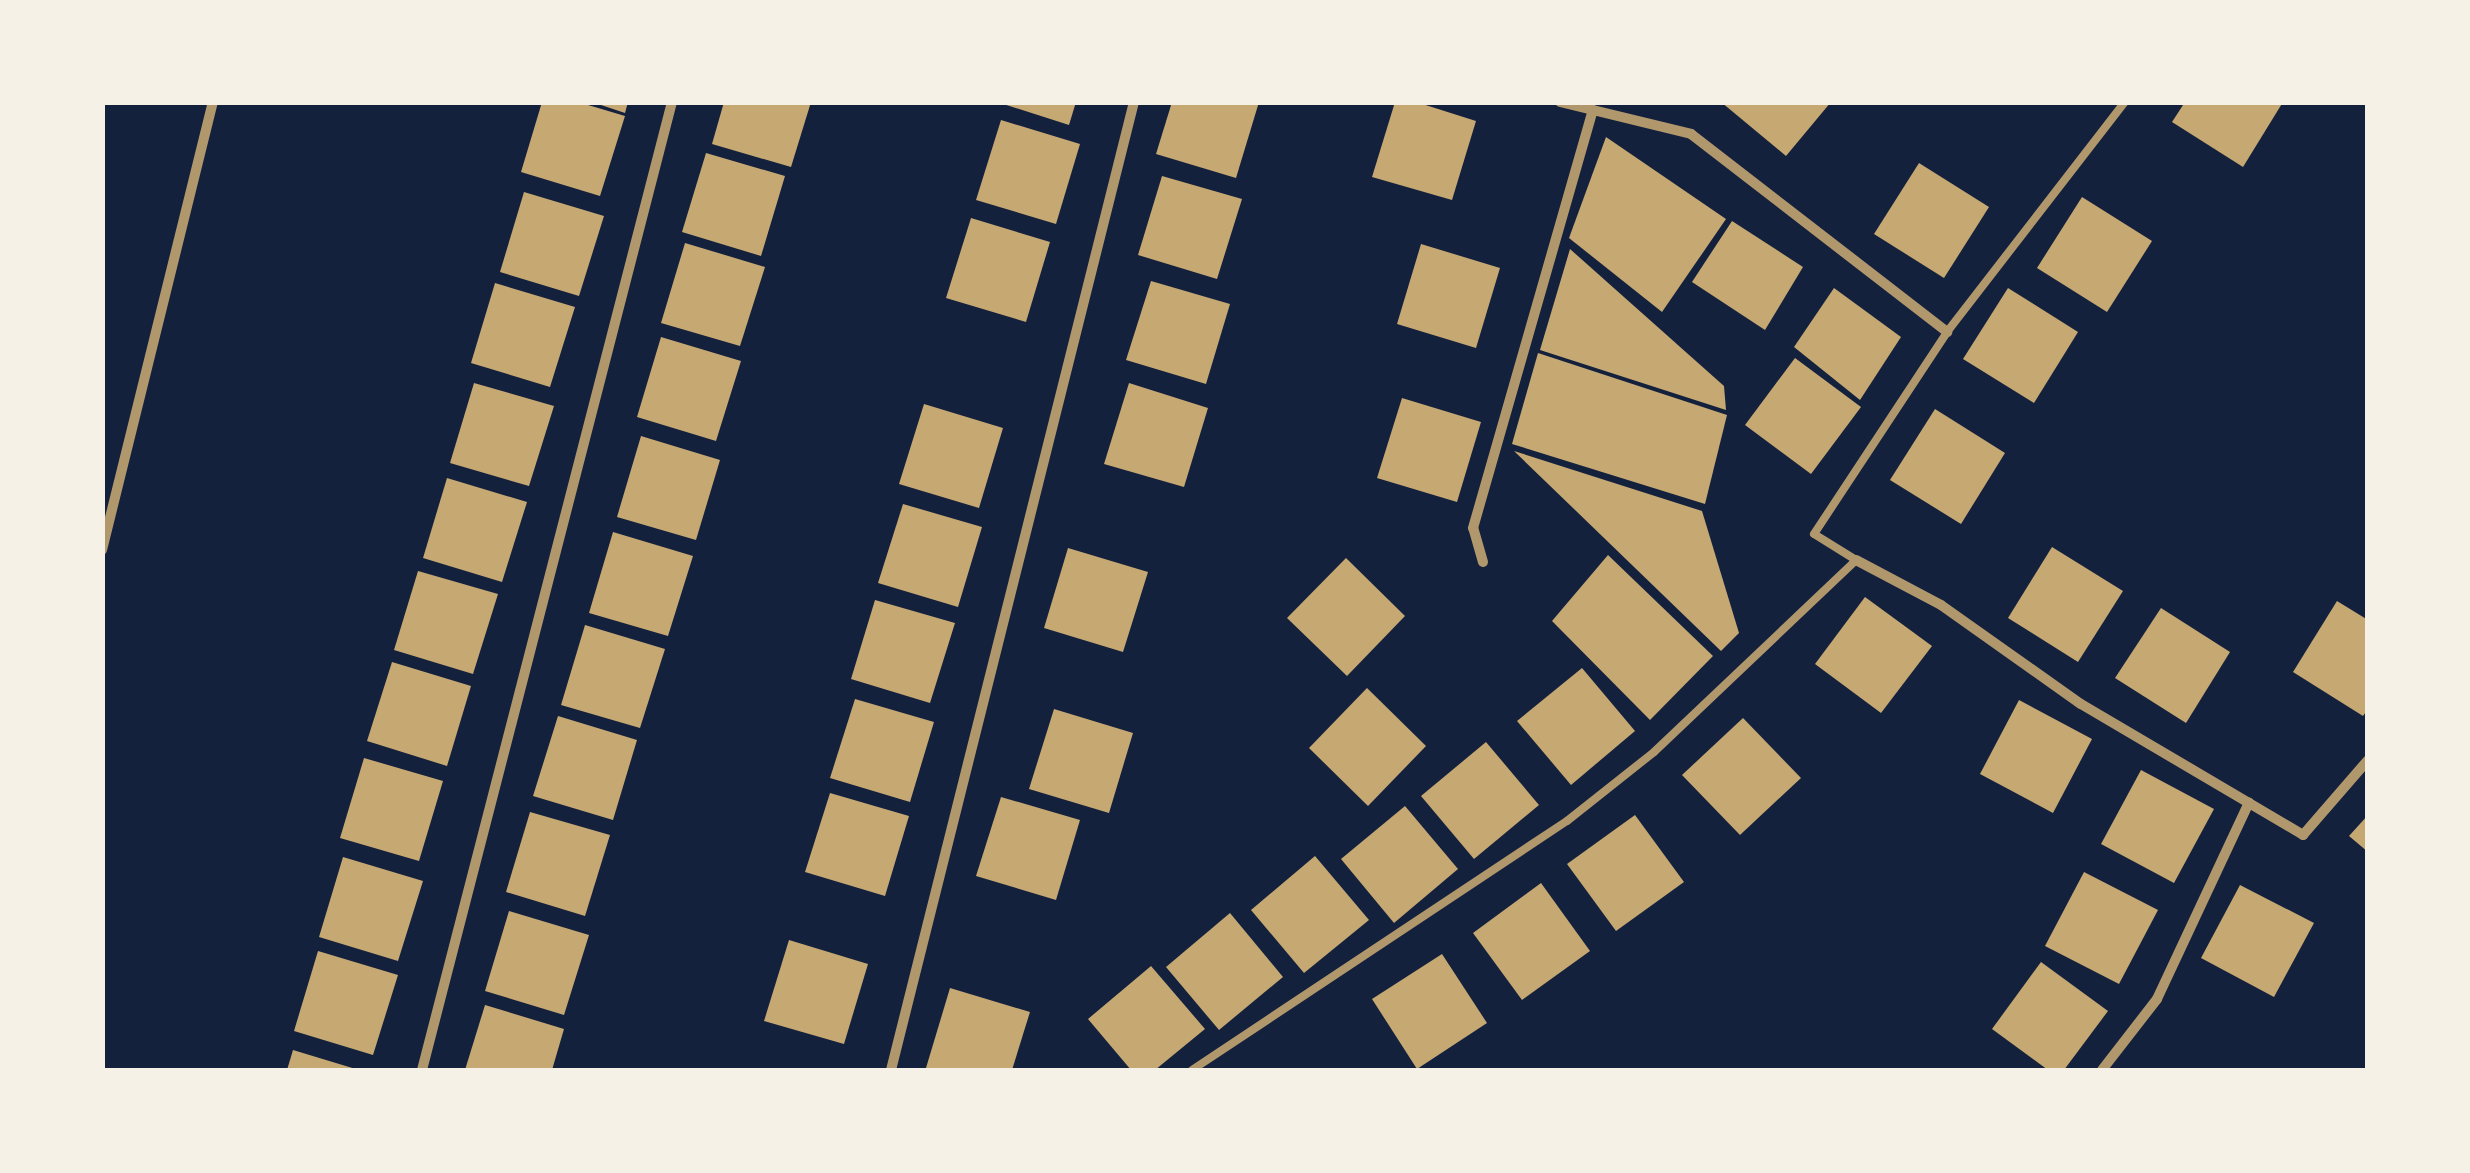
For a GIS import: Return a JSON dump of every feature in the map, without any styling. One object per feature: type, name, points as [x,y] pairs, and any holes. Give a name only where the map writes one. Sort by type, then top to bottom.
[{"type":"street","points":[[102,550],[213,102]]},
{"type":"street","points":[[422,1070],[672,102]]},
{"type":"street","points":[[891,1070],[1134,102]]},
{"type":"street","points":[[1560,102],[1691,134],[1947,332]]},
{"type":"street","points":[[1483,562],[1472,528],[1593,110]]},
{"type":"street","points":[[1856,560],[1941,605],[2080,704],[2303,835],[2368,760]]},
{"type":"street","points":[[2102,1070],[2157,999],[2249,803]]},
{"type":"lane","points":[[1192,1070],[1567,821],[1654,752],[1856,560],[1814,534],[1947,332],[2125,102]]},
{"type":"building","points":[[542,102],[578,102],[625,116],[600,196],[521,172]]},
{"type":"building","points":[[592,102],[628,102],[625,113]]},
{"type":"building","points":[[724,102],[811,102],[791,167],[712,144]]},
{"type":"building","points":[[997,102],[1076,102],[1069,125]]},
{"type":"building","points":[[1172,102],[1259,102],[1236,178],[1156,154]]},
{"type":"building","points":[[1395,102],[1416,102],[1476,121],[1452,200],[1372,177]]},
{"type":"building","points":[[1721,102],[1831,102],[1786,156]]},
{"type":"building","points":[[2185,102],[2283,102],[2243,167],[2172,122]]},
{"type":"building","points":[[1001,120],[1080,144],[1056,224],[976,200]]},
{"type":"building","points":[[1606,137],[1726,219],[1662,312],[1569,238]]},
{"type":"building","points":[[706,153],[785,176],[761,256],[682,232]]},
{"type":"building","points":[[1919,163],[1989,207],[1944,278],[1874,234]]},
{"type":"building","points":[[1162,176],[1242,199],[1217,279],[1138,255]]},
{"type":"building","points":[[524,192],[604,216],[579,296],[500,272]]},
{"type":"building","points":[[2082,197],[2152,241],[2107,312],[2037,268]]},
{"type":"building","points":[[971,218],[1050,242],[1026,322],[946,298]]},
{"type":"building","points":[[1732,221],[1803,267],[1765,330],[1692,282]]},
{"type":"building","points":[[685,243],[765,267],[740,346],[661,323]]},
{"type":"building","points":[[1421,244],[1500,268],[1476,348],[1397,324]]},
{"type":"building","points":[[1570,249],[1724,386],[1726,410],[1540,350]]},
{"type":"building","points":[[1151,281],[1230,304],[1206,384],[1126,360]]},
{"type":"building","points":[[495,283],[575,307],[550,387],[471,363]]},
{"type":"building","points":[[1834,288],[1901,337],[1860,400],[1794,347]]},
{"type":"building","points":[[2008,288],[2078,332],[2034,403],[1963,359]]},
{"type":"building","points":[[661,337],[741,361],[716,441],[637,417]]},
{"type":"building","points":[[1538,353],[1727,415],[1705,504],[1512,444]]},
{"type":"building","points":[[1795,358],[1861,407],[1811,474],[1745,425]]},
{"type":"building","points":[[474,383],[554,406],[529,486],[450,463]]},
{"type":"building","points":[[1129,383],[1208,408],[1184,487],[1104,464]]},
{"type":"building","points":[[1402,398],[1481,422],[1457,502],[1377,478]]},
{"type":"building","points":[[924,404],[1003,428],[979,508],[899,484]]},
{"type":"building","points":[[1935,409],[2005,453],[1961,524],[1890,480]]},
{"type":"building","points":[[641,436],[720,460],[696,540],[617,517]]},
{"type":"building","points":[[1514,451],[1702,511],[1739,633],[1721,651]]},
{"type":"building","points":[[447,478],[527,502],[502,582],[423,558]]},
{"type":"building","points":[[903,504],[982,527],[958,607],[878,583]]},
{"type":"building","points":[[613,532],[693,556],[668,636],[589,613]]},
{"type":"building","points":[[2052,547],[2123,591],[2078,662],[2008,618]]},
{"type":"building","points":[[1068,548],[1148,572],[1123,652],[1044,628]]},
{"type":"building","points":[[1608,555],[1713,656],[1650,720],[1552,621]]},
{"type":"building","points":[[1346,558],[1405,616],[1347,676],[1287,618]]},
{"type":"building","points":[[418,571],[498,594],[473,674],[394,650]]},
{"type":"building","points":[[1865,597],[1932,646],[1881,713],[1815,664]]},
{"type":"building","points":[[875,600],[955,623],[930,703],[851,679]]},
{"type":"building","points":[[2337,601],[2368,620],[2368,709],[2363,716],[2293,672]]},
{"type":"building","points":[[2161,608],[2230,652],[2186,723],[2115,678]]},
{"type":"building","points":[[585,625],[665,649],[640,728],[561,705]]},
{"type":"building","points":[[392,662],[471,686],[447,766],[367,741]]},
{"type":"building","points":[[1582,668],[1635,731],[1571,785],[1517,721]]},
{"type":"building","points":[[1367,688],[1426,746],[1368,806],[1309,748]]},
{"type":"building","points":[[855,699],[934,722],[910,802],[830,778]]},
{"type":"building","points":[[2019,700],[2092,739],[2053,813],[1980,774]]},
{"type":"building","points":[[1054,709],[1133,733],[1109,813],[1029,789]]},
{"type":"building","points":[[558,716],[637,740],[613,820],[533,796]]},
{"type":"building","points":[[1743,718],[1801,778],[1740,835],[1682,775]]},
{"type":"building","points":[[1486,742],[1539,805],[1474,859],[1421,796]]},
{"type":"building","points":[[364,758],[443,781],[419,861],[340,838]]},
{"type":"building","points":[[2141,770],[2214,809],[2174,883],[2101,844]]},
{"type":"building","points":[[830,793],[909,816],[885,896],[805,872]]},
{"type":"building","points":[[1001,797],[1080,820],[1056,900],[976,876]]},
{"type":"building","points":[[1405,806],[1458,869],[1394,923],[1341,859]]},
{"type":"building","points":[[530,812],[610,835],[585,916],[506,892]]},
{"type":"building","points":[[1635,815],[1684,882],[1616,931],[1567,864]]},
{"type":"building","points":[[2368,815],[2368,852],[2349,836]]},
{"type":"building","points":[[1315,856],[1369,920],[1304,973],[1251,910]]},
{"type":"building","points":[[343,857],[423,881],[398,961],[319,937]]},
{"type":"building","points":[[2084,872],[2158,910],[2119,984],[2045,946]]},
{"type":"building","points":[[1541,883],[1590,951],[1522,1000],[1473,933]]},
{"type":"building","points":[[2240,885],[2314,923],[2274,997],[2201,958]]},
{"type":"building","points":[[509,911],[589,935],[564,1015],[485,991]]},
{"type":"building","points":[[1230,913],[1283,977],[1219,1030],[1166,967]]},
{"type":"building","points":[[789,940],[868,964],[844,1044],[764,1021]]},
{"type":"building","points":[[318,951],[398,975],[373,1055],[294,1031]]},
{"type":"building","points":[[1442,954],[1487,1023],[1417,1069],[1372,999]]},
{"type":"building","points":[[2041,962],[2108,1011],[2064,1070],[2048,1070],[1992,1029]]},
{"type":"building","points":[[1151,966],[1205,1029],[1155,1070],[1131,1070],[1088,1019]]},
{"type":"building","points":[[950,988],[1030,1012],[1012,1070],[926,1068]]},
{"type":"building","points":[[485,1005],[564,1029],[552,1070],[465,1070]]},
{"type":"building","points":[[293,1050],[359,1070],[287,1070]]}]
